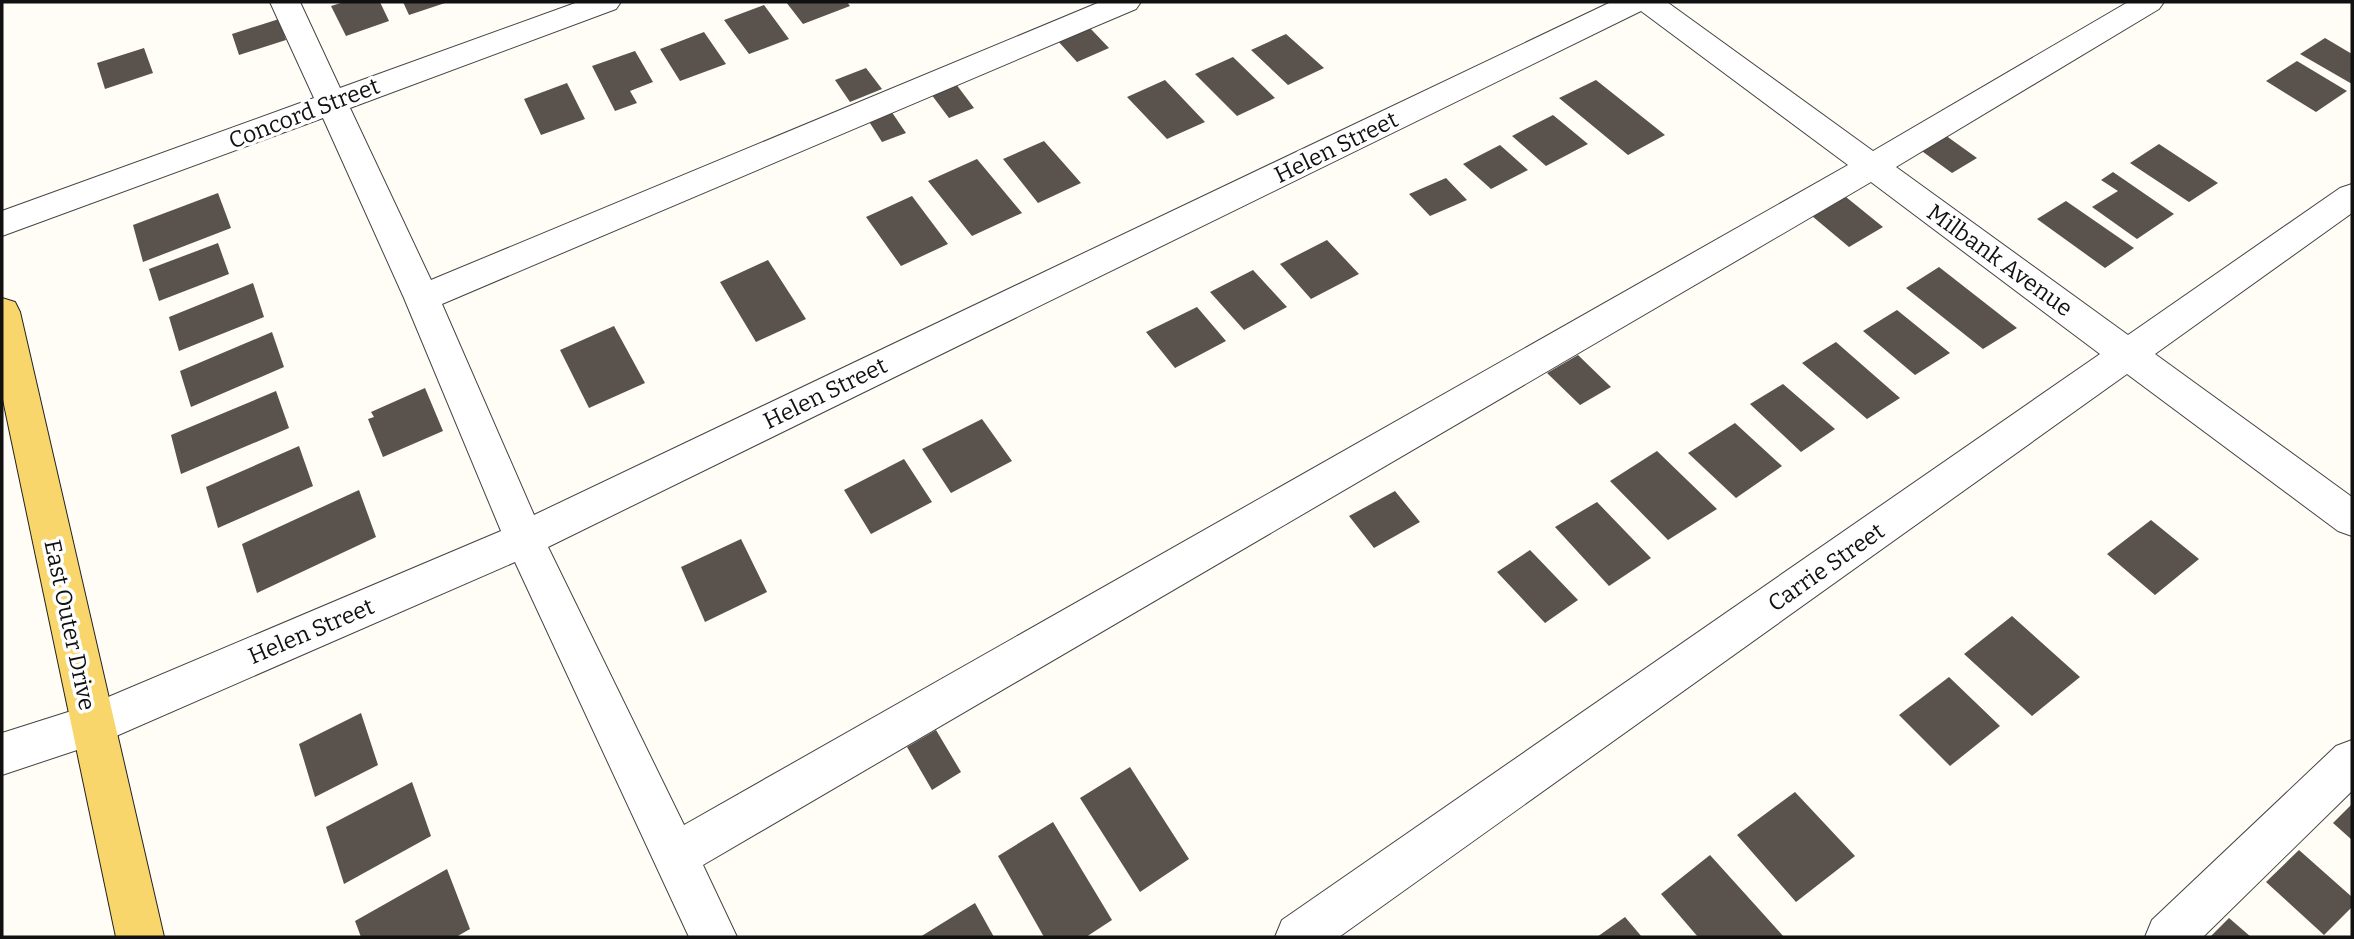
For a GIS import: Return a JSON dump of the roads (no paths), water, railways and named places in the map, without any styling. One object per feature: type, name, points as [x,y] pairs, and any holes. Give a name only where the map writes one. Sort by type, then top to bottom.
[{"type":"main road","name":"East Outer Drive","points":[[2,312],[140,937]]},
{"type":"street","points":[[285,2],[422,298],[524,539],[713,937]]},
{"type":"street","name":"Concord Street","points":[[2,224],[606,2]]},
{"type":"street","points":[[422,298],[1126,2]]},
{"type":"street","name":"Helen Street","points":[[2,754],[92,726],[524,539],[1635,2]]},
{"type":"street","name":"Milbank Avenue","points":[[1648,2],[2352,519]]},
{"type":"street","points":[[676,855],[1873,166],[2149,2]]},
{"type":"street","name":"Carrie Street","points":[[1299,937],[2352,196]]},
{"type":"street","points":[[2169,937],[2352,761]]}]
